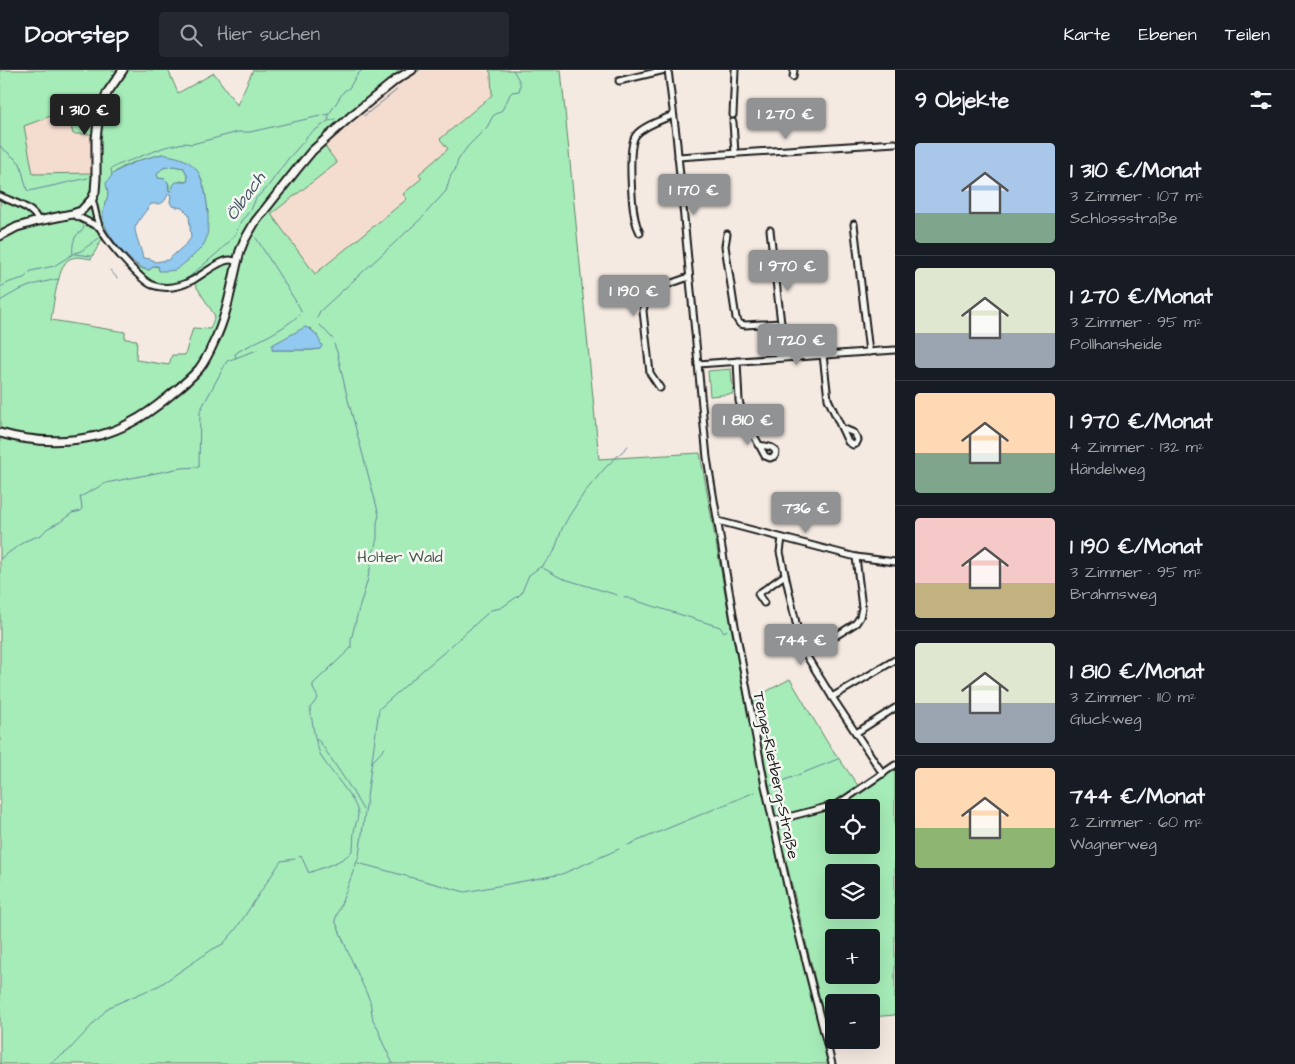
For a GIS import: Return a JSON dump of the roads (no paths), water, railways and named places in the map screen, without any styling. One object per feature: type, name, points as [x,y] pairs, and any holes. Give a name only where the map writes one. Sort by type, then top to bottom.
[{"type":"street","points":[[0,236],[38,221],[81,211],[92,199],[96,178],[98,122],[107,93],[123,70]]},
{"type":"street","points":[[0,434],[39,440],[89,438],[131,423],[156,407],[177,390],[198,369],[210,349],[222,323],[244,241],[256,222],[312,151],[350,116],[389,85],[412,70]]},
{"type":"street","points":[[619,81],[667,70]]},
{"type":"street","name":"Tenge-Rietberg-Straße","points":[[667,70],[678,157],[707,458],[761,766],[791,903],[832,1064]]},
{"type":"street","points":[[733,115],[736,70]]},
{"type":"street","points":[[793,76],[794,70]]},
{"type":"street","points":[[640,234],[634,210],[631,147],[634,139],[642,130],[673,115]]},
{"type":"street","points":[[733,122],[735,153]]},
{"type":"street","points":[[678,157],[895,143]]},
{"type":"street","points":[[0,196],[34,213],[38,221]]},
{"type":"street","points":[[92,199],[99,227],[108,241],[124,260],[151,284],[174,288],[229,260],[237,262]]},
{"type":"street","points":[[72,214],[99,227]]},
{"type":"street","points":[[854,224],[869,352]]},
{"type":"street","points":[[770,230],[785,357]]},
{"type":"street","points":[[727,234],[725,246],[736,318],[740,324],[745,325],[781,323]]},
{"type":"street","points":[[660,388],[650,373],[643,311],[645,302],[648,296],[669,284],[689,277]]},
{"type":"street","points":[[698,364],[895,350]]},
{"type":"street","points":[[822,355],[828,399],[842,428]]},
{"type":"street","points":[[737,361],[743,415],[758,445]]},
{"type":"street","points":[[718,521],[856,557],[895,562]]},
{"type":"street","points":[[782,538],[780,552],[802,646],[832,697],[883,774]]},
{"type":"street","points":[[806,655],[856,623],[860,617],[862,608],[856,557]]},
{"type":"street","points":[[764,603],[758,594],[785,575]]},
{"type":"street","points":[[832,697],[895,660]]},
{"type":"street","points":[[856,734],[895,708]]},
{"type":"street","points":[[773,822],[838,804],[895,765]]},
{"type":"water","points":[[162,154],[181,158],[195,168],[203,182],[208,210],[206,238],[199,250],[175,270],[159,271],[158,266],[154,266],[149,270],[142,268],[120,249],[105,225],[103,216],[108,195],[106,183],[114,173],[140,160]],"holes":[[[173,166],[184,168],[188,177],[187,182],[176,182],[171,191],[169,191],[168,182],[165,179],[158,178],[157,174],[163,168]],[[168,194],[171,195],[170,202],[172,206],[182,208],[189,215],[191,238],[168,260],[155,262],[151,259],[143,258],[135,228],[151,204],[162,203]]]},
{"type":"water","points":[[305,327],[316,334],[322,346],[320,349],[272,350],[272,345]]},
{"type":"waterway","name":"Ölbach","points":[[112,176],[111,169],[118,165],[165,147],[184,143],[192,144],[238,132],[250,132],[329,114],[344,91],[349,88],[362,70]]},
{"type":"waterway","points":[[426,213],[446,191],[458,160],[468,146],[487,127],[493,116],[502,110],[510,94],[519,91],[520,82],[513,70]]},
{"type":"waterway","points":[[364,116],[397,90]]},
{"type":"waterway","name":"Ölbach","points":[[172,284],[189,277],[228,243],[235,235],[241,221],[251,210],[256,198],[266,189],[307,136],[328,121],[329,115]]},
{"type":"waterway","name":"Ölbach","points":[[329,121],[335,119]]},
{"type":"waterway","points":[[0,146],[20,163],[27,190],[29,191],[88,178]]},
{"type":"waterway","points":[[257,227],[275,203]]},
{"type":"waterway","points":[[317,318],[320,311],[424,216]]},
{"type":"waterway","name":"Ölbach","points":[[0,287],[24,278],[31,271],[54,266],[73,254],[75,238],[84,226]]},
{"type":"waterway","name":"Ölbach","points":[[75,253],[99,238]]},
{"type":"waterway","points":[[256,238],[301,312]]},
{"type":"waterway","name":"Ölbach","points":[[74,254],[91,256]]},
{"type":"waterway","name":"Ölbach","points":[[110,270],[117,278]]},
{"type":"waterway","name":"Ölbach","points":[[0,301],[28,287],[59,279]]},
{"type":"waterway","points":[[236,358],[235,354],[239,351],[278,331],[299,315]]},
{"type":"waterway","points":[[320,325],[333,339]]},
{"type":"waterway","points":[[334,344],[379,515],[377,538],[372,558]]},
{"type":"waterway","points":[[0,559],[25,541],[41,535],[48,528],[72,513],[81,511],[80,497],[106,483],[181,468],[199,467],[201,409],[227,361],[257,350]]},
{"type":"waterway","points":[[451,646],[491,610],[501,608],[521,594],[529,575],[543,565],[554,552],[562,529],[584,493],[605,468],[628,446]]},
{"type":"waterway","points":[[299,857],[301,856],[309,873],[341,860],[353,848],[358,814],[348,793],[321,756],[315,738],[310,708],[318,698],[313,684],[351,648],[351,640],[371,564]]},
{"type":"waterway","points":[[541,567],[561,578],[617,595]]},
{"type":"waterway","points":[[624,597],[720,627],[724,632],[727,630]]},
{"type":"waterway","points":[[393,1064],[373,1020],[370,1001],[335,920],[359,856],[379,709],[448,649]]},
{"type":"waterway","points":[[316,739],[320,742],[350,787],[363,810]]},
{"type":"waterway","points":[[372,762],[385,748]]},
{"type":"waterway","points":[[770,786],[838,759]]},
{"type":"waterway","points":[[628,845],[755,792]]},
{"type":"waterway","points":[[358,863],[465,892],[562,874],[619,849]]},
{"type":"waterway","points":[[49,1064],[68,1051],[109,1007],[160,985],[223,944],[236,929],[281,861],[295,859]]},
{"type":"park label","name":"Holter Wald","points":[[400,556]]}]
